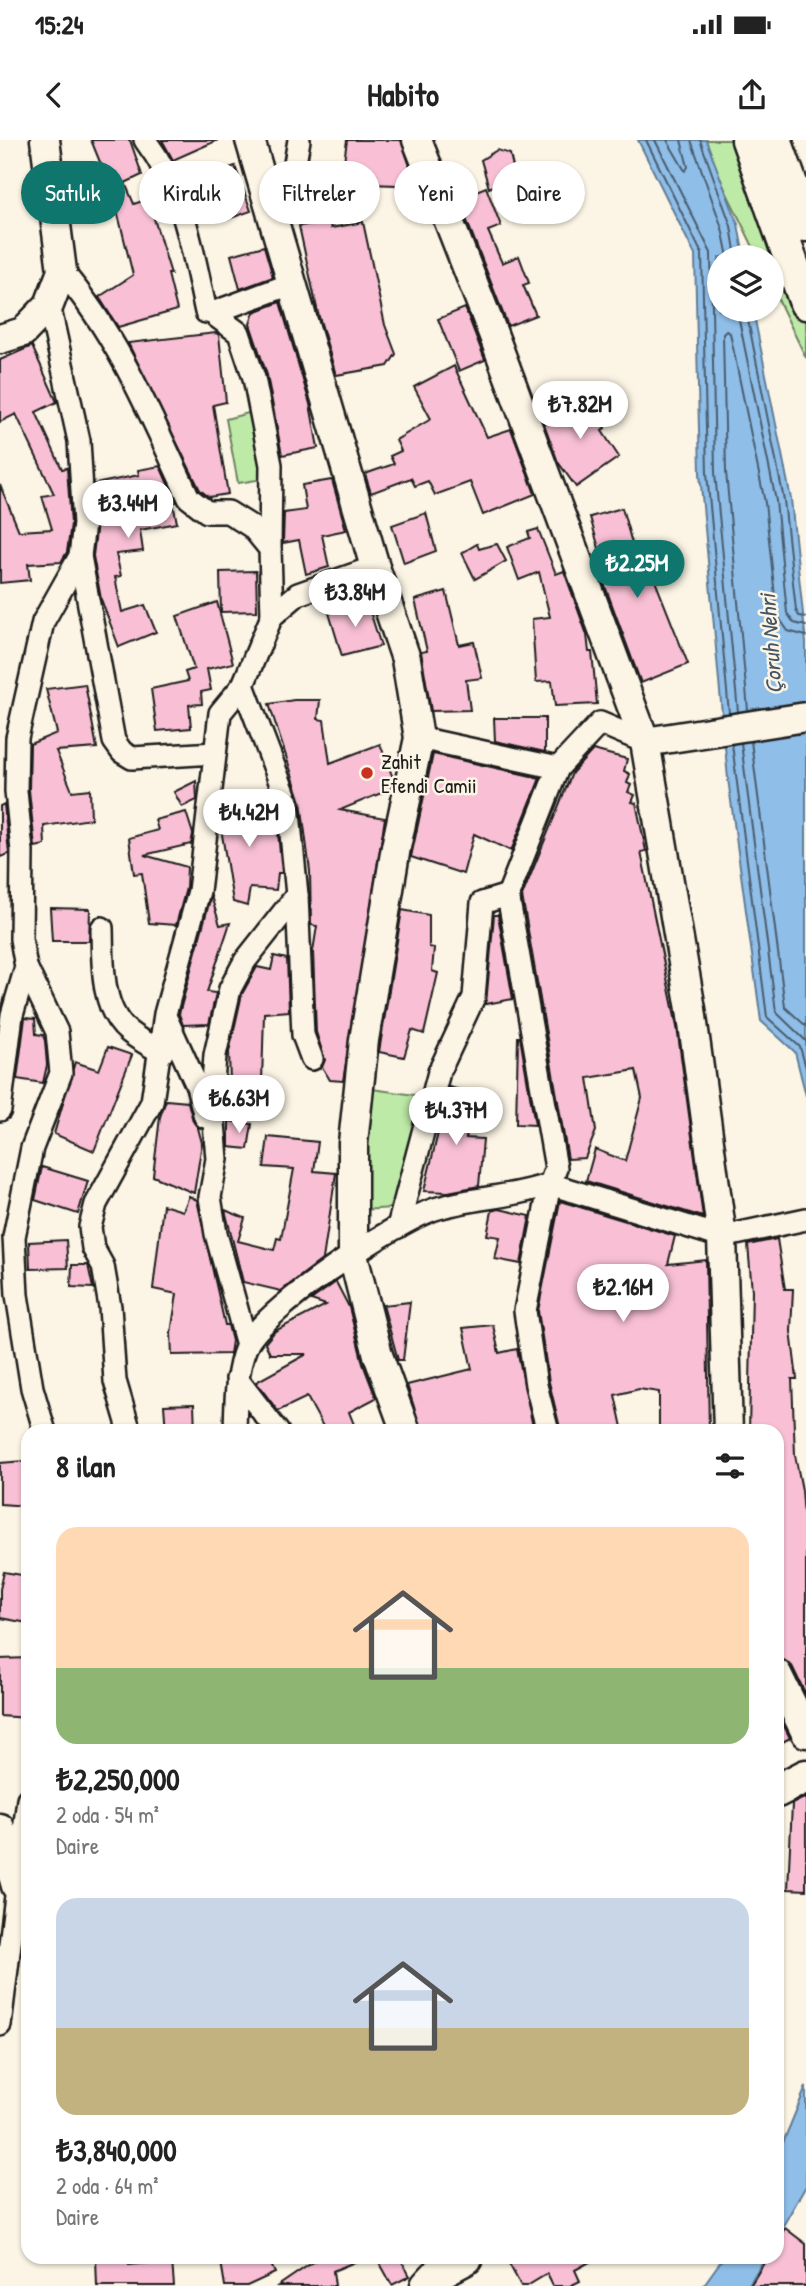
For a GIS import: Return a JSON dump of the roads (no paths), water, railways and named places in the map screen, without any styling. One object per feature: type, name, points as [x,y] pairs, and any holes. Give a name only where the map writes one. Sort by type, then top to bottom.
[{"type":"main road","points":[[748,140],[806,303]]},
{"type":"main road","points":[[775,140],[806,225]]},
{"type":"main road","points":[[784,1787],[806,1776]]},
{"type":"main road","points":[[427,2286],[440,2272],[455,2264]]},
{"type":"street","points":[[0,339],[23,332],[49,305],[62,271],[46,140]]},
{"type":"street","points":[[145,140],[160,160],[183,208],[205,312],[212,313],[291,284]]},
{"type":"street","points":[[250,140],[375,567],[406,659],[419,738],[396,847],[364,1040],[353,1143],[353,1255],[378,1355],[402,1424]]},
{"type":"street","points":[[275,225],[292,181],[299,140]]},
{"type":"street","points":[[417,140],[492,331],[645,742],[691,1009],[722,1237],[728,1424]]},
{"type":"street","points":[[62,271],[89,301],[129,370],[188,498],[207,512],[228,512],[251,527],[270,548]]},
{"type":"street","points":[[49,305],[79,441],[84,524],[80,556],[114,741],[122,752],[132,758],[215,753]]},
{"type":"street","points":[[128,1424],[115,1381],[110,1307],[103,1266],[93,1248],[89,1227],[96,1204],[152,1102],[162,1053],[165,1014],[199,891],[220,713],[243,685],[272,616],[271,464],[254,378],[239,333],[212,313]]},
{"type":"street","points":[[43,1424],[32,1388],[17,1295],[14,1237],[32,1148],[61,1073],[57,1032],[10,937],[22,851],[16,792],[17,738],[43,622],[80,556]]},
{"type":"street","points":[[272,616],[298,594],[375,567]]},
{"type":"street","points":[[243,685],[262,727],[288,803],[298,895],[303,1035],[312,1059]]},
{"type":"street","points":[[546,1424],[536,1385],[526,1311],[550,1184],[556,1168],[508,895],[558,768],[600,723],[645,742],[806,717]]},
{"type":"street","points":[[419,738],[558,768]]},
{"type":"street","points":[[247,1345],[219,1246],[210,1198],[217,1159],[212,1098],[215,1055],[230,989],[245,961],[298,895]]},
{"type":"street","points":[[398,1227],[439,1072],[474,997],[482,903],[508,895]]},
{"type":"street","points":[[102,928],[103,971],[110,1006],[126,1031],[162,1053]]},
{"type":"street","points":[[0,1110],[12,1016],[26,967]]},
{"type":"street","points":[[165,1014],[197,1086],[217,1159]]},
{"type":"street","points":[[235,1424],[237,1379],[247,1345],[273,1317],[353,1255],[398,1227],[435,1209],[525,1194],[550,1184],[722,1237],[796,1220]]},
{"type":"street","points":[[237,1379],[272,1424]]},
{"type":"street","points":[[784,1688],[806,1733]]},
{"type":"street","points":[[0,1828],[15,1898]]},
{"type":"street","points":[[0,2025],[21,1852]]},
{"type":"water","name":"Çoruh Nehri","points":[[638,140],[706,140],[738,224],[742,245],[707,245],[707,322],[755,322],[791,499],[806,643],[806,1096],[795,1052],[761,1021],[728,779],[700,474],[695,255]]},
{"type":"water","points":[[806,2087],[806,2186],[784,2224],[784,2140]]},
{"type":"water","points":[[719,2264],[761,2264],[748,2286],[703,2286]]},
{"type":"place","name":"Zahit Efendi Camii","points":[[367,773]]}]
